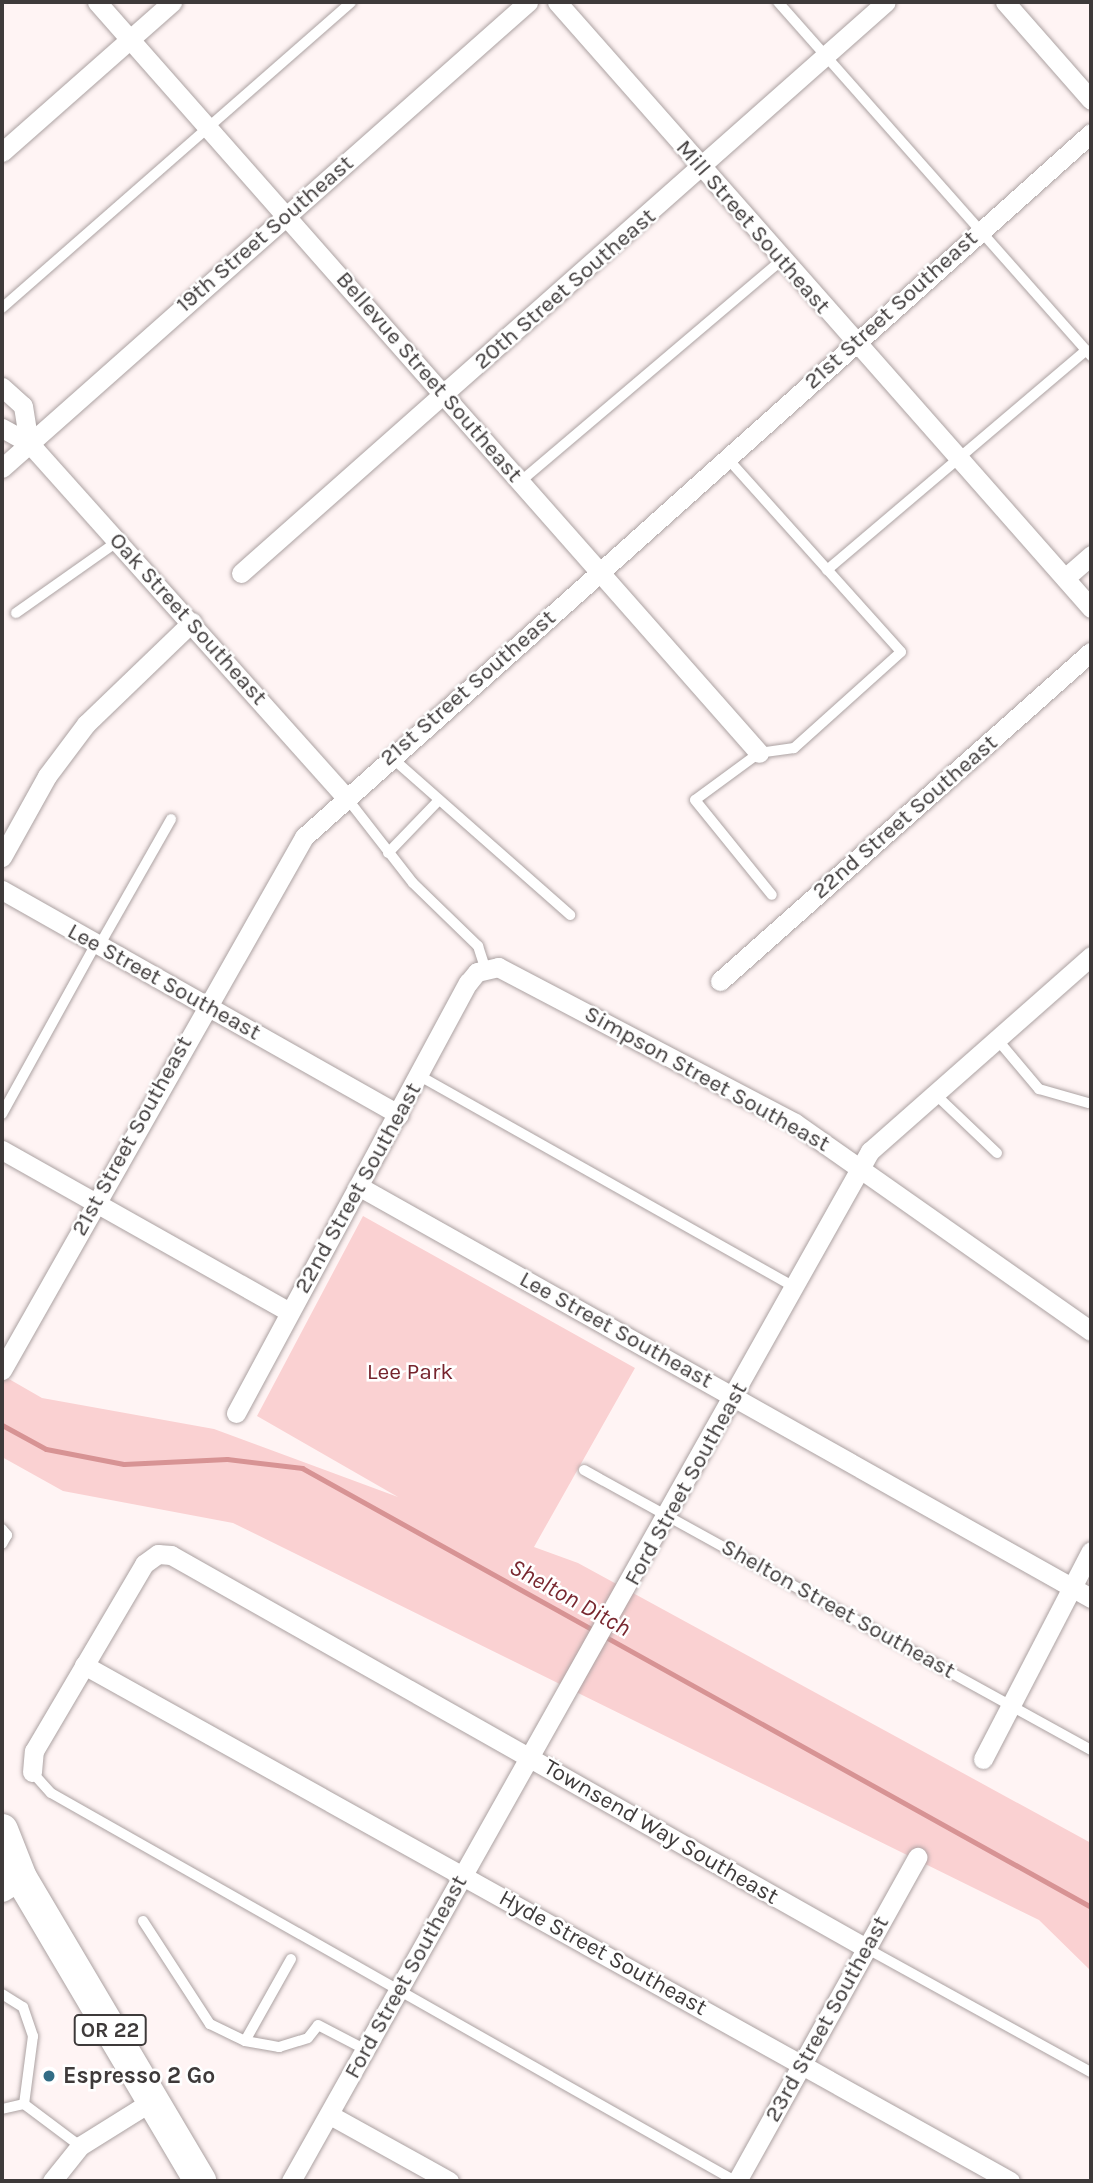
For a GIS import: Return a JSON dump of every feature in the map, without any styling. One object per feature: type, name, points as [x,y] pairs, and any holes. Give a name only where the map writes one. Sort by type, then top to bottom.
[{"type":"highway","name":"OR 22","points":[[2,1830],[8,1874],[200,2181]]},
{"type":"street","name":"Bellevue Street Southeast","points":[[97,2],[446,393],[759,753]]},
{"type":"street","points":[[2,152],[173,2]]},
{"type":"street","name":"19th Street Southeast","points":[[2,468],[528,2]]},
{"type":"street","name":"Mill Street Southeast","points":[[557,2],[1091,608]]},
{"type":"street","name":"20th Street Southeast","points":[[241,573],[702,169],[886,2]]},
{"type":"street","points":[[1005,2],[1091,100]]},
{"type":"street","name":"21st Street Southeast","points":[[2,1370],[205,1006],[304,837],[345,796],[600,573],[979,230],[1091,133]]},
{"type":"street","points":[[2,387],[23,406],[29,443]]},
{"type":"street","name":"Oak Street Southeast","points":[[2,428],[29,443],[345,796]]},
{"type":"street","points":[[1065,578],[1091,555]]},
{"type":"street","points":[[2,858],[47,776],[86,724],[192,622]]},
{"type":"street","name":"22nd Street Southeast","points":[[720,981],[1091,653]]},
{"type":"street","name":"Lee Street Southeast","points":[[2,890],[399,1115]]},
{"type":"street","name":"Ford Street Southeast","points":[[291,2181],[367,2051],[461,1876],[797,1289],[862,1168],[881,1139],[1091,956]]},
{"type":"street","name":"22nd Street Southeast","points":[[236,1413],[468,983],[485,968]]},
{"type":"street","name":"Simpson Street Southeast","points":[[485,968],[511,970],[782,1115],[862,1168],[1091,1331]]},
{"type":"street","points":[[2,1150],[289,1312]]},
{"type":"street","name":"Lee Street Southeast","points":[[360,1187],[1091,1598]]},
{"type":"street","points":[[983,1759],[1091,1551]]},
{"type":"street","name":"Townsend Way Southeast","points":[[84,1665],[144,1564],[158,1554],[184,1560],[866,1948]]},
{"type":"street","points":[[32,1772],[34,1751],[84,1665]]},
{"type":"street","name":"Hyde Street Southeast","points":[[84,1665],[1010,2181]]},
{"type":"street","name":"23rd Street Southeast","points":[[736,2181],[917,1857]]},
{"type":"street","points":[[52,2181],[80,2146],[152,2101]]},
{"type":"street","points":[[330,2115],[449,2181]]},
{"type":"lane","points":[[2,308],[351,2]]},
{"type":"lane","points":[[778,2],[1089,353],[961,462],[827,570]]},
{"type":"lane","points":[[521,481],[782,260]]},
{"type":"lane","points":[[728,459],[901,652],[794,748],[759,753],[695,800],[772,895]]},
{"type":"lane","points":[[16,613],[118,540]]},
{"type":"lane","points":[[390,757],[569,915]]},
{"type":"lane","points":[[345,796],[388,853],[478,946],[485,968]]},
{"type":"lane","points":[[388,853],[438,802]]},
{"type":"lane","points":[[2,1114],[171,819]]},
{"type":"lane","points":[[996,1038],[1039,1089],[1088,1103]]},
{"type":"lane","points":[[420,1076],[797,1289]]},
{"type":"lane","points":[[933,1093],[997,1153]]},
{"type":"lane","name":"Shelton Street Southeast","points":[[584,1470],[1091,1750]]},
{"type":"lane","points":[[2,1529],[7,1535],[2,1544]]},
{"type":"lane","points":[[32,1772],[51,1793],[398,1993],[736,2181]]},
{"type":"lane","points":[[143,1922],[210,2024],[246,2041],[279,2047],[307,2038],[318,2025],[367,2051]]},
{"type":"lane","name":"Townsend Way Southeast","points":[[866,1948],[1091,2072]]},
{"type":"lane","points":[[246,2041],[291,1959]]},
{"type":"lane","points":[[2,1994],[23,2007],[33,2035],[24,2105]]},
{"type":"lane","points":[[2,2109],[24,2105],[80,2146]]},
{"type":"green space","name":"Lee Park","points":[[363,1216],[635,1368],[534,1547],[578,1563],[1091,1843],[1091,1971],[1039,1920],[233,1523],[63,1491],[2,1457],[2,1375],[42,1398],[214,1429],[398,1497],[257,1416]]},
{"type":"waterway","name":"Shelton Ditch","points":[[2,1425],[46,1449],[124,1464],[227,1459],[302,1468],[1091,1907]]},
{"type":"place","name":"Espresso 2 Go","points":[[49,2076]]}]
